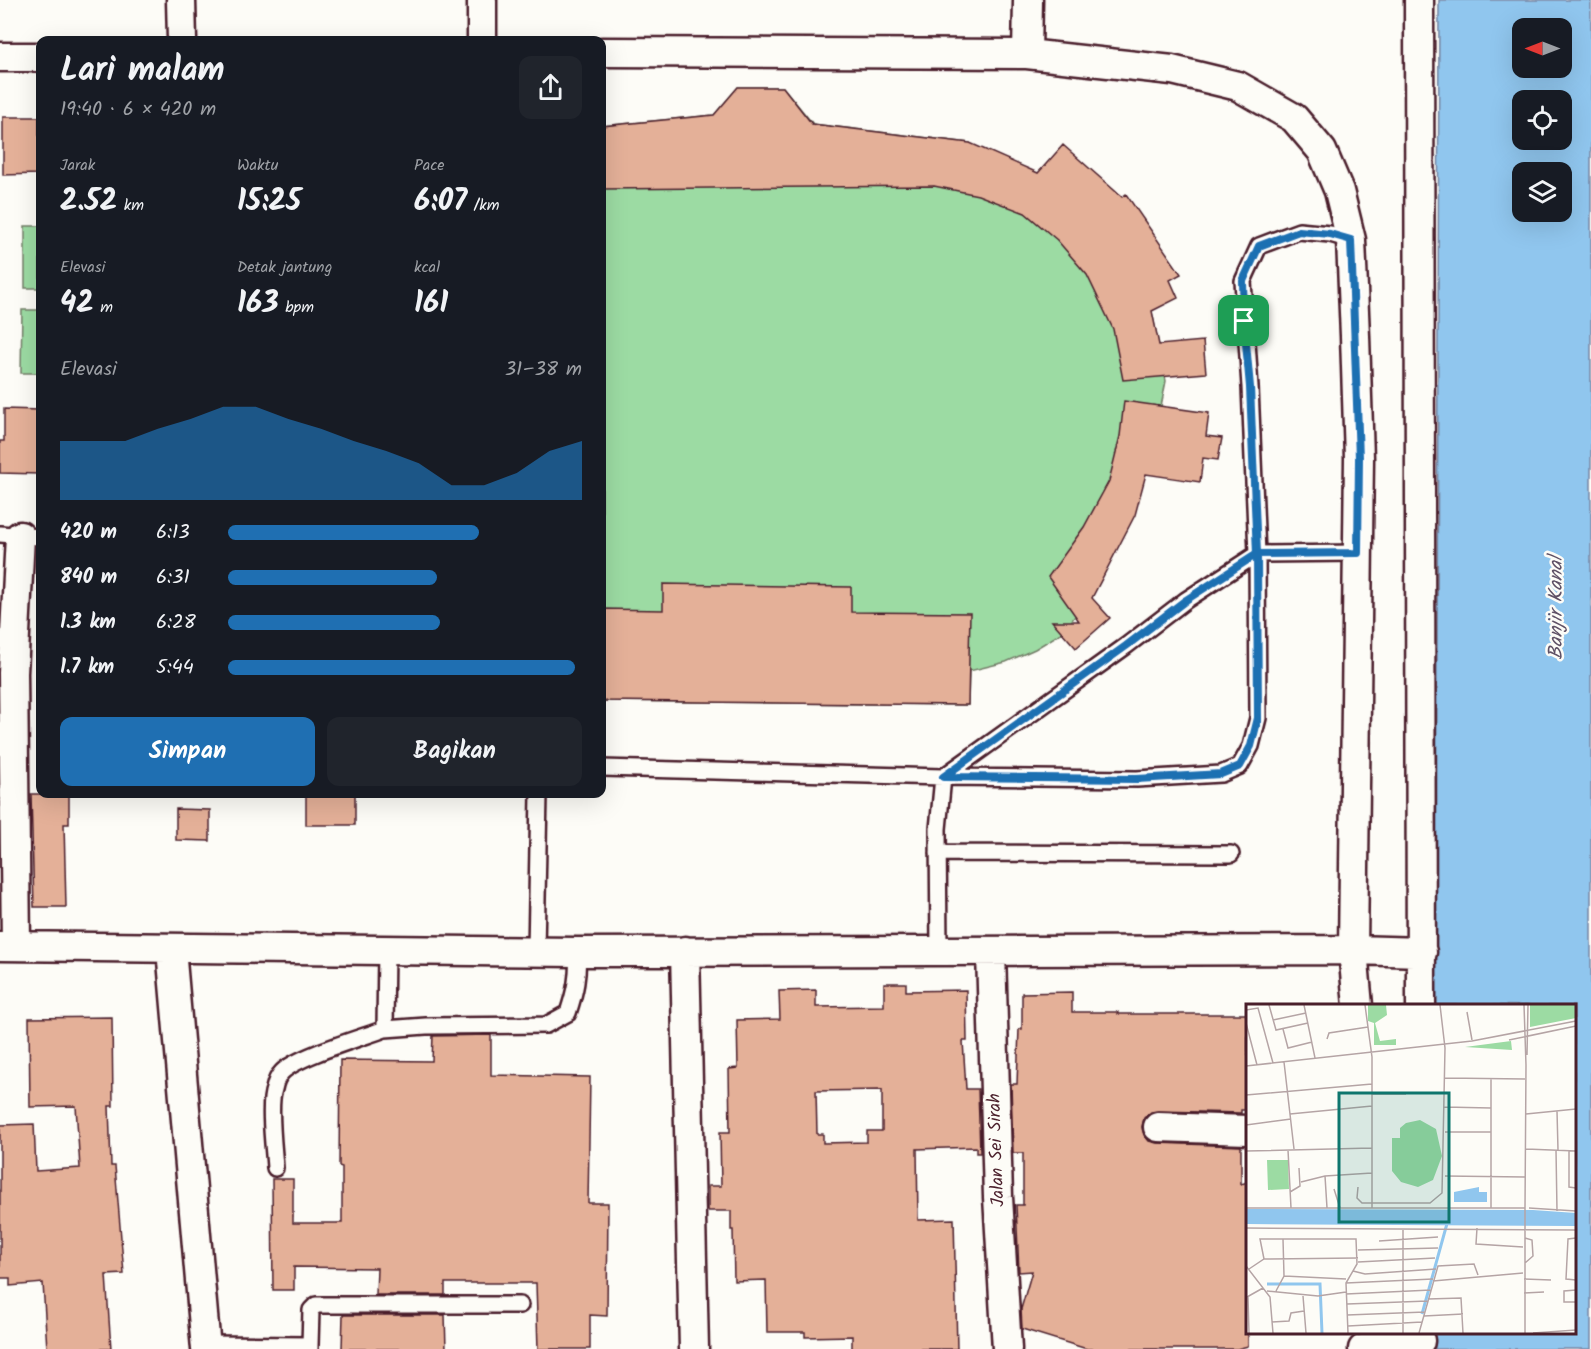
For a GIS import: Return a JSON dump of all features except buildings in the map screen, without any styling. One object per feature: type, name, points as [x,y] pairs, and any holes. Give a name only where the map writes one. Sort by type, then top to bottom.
[{"type":"street","points":[[181,0],[182,36]]},
{"type":"street","points":[[482,0],[482,36]]},
{"type":"street","points":[[1027,54],[1028,0]]},
{"type":"street","points":[[1419,0],[1421,1004]]},
{"type":"street","points":[[606,52],[1027,54],[1172,70],[1238,86],[1294,118],[1322,150],[1339,191],[1351,240],[1359,458],[1353,950],[1358,1004]]},
{"type":"street","points":[[0,57],[36,57]]},
{"type":"street","points":[[20,535],[13,673],[8,946],[577,952],[1353,950],[1422,952]]},
{"type":"street","points":[[171,949],[206,1347]]},
{"type":"street","points":[[685,951],[694,1349]]},
{"type":"street","name":"Jalan Sei Sirah","points":[[991,952],[998,1197],[1007,1349]]},
{"type":"street","points":[[1158,1127],[1246,1130]]},
{"type":"street","points":[[1363,1349],[1420,1341]]},
{"type":"lane","points":[[606,768],[943,777],[1137,779],[1221,774],[1240,766],[1251,746],[1258,718],[1257,554],[1243,281],[1259,246],[1299,231],[1330,234],[1351,240]]},
{"type":"lane","points":[[939,951],[938,829],[943,777],[1126,646],[1186,600],[1257,554],[1358,553]]},
{"type":"lane","points":[[536,951],[539,798]]},
{"type":"lane","points":[[938,853],[1231,854]]},
{"type":"lane","points":[[385,1029],[386,949]]},
{"type":"lane","points":[[275,1168],[272,1131],[273,1091],[281,1073],[296,1063],[319,1053],[385,1029],[426,1026],[546,1025],[568,1013],[577,987],[577,952]]},
{"type":"lane","points":[[206,1347],[310,1347],[311,1310],[316,1305],[520,1305]]},
{"type":"green space","points":[[738,87],[783,87],[813,124],[970,143],[1151,307],[1166,381],[1152,452],[1097,587],[1063,632],[1035,649],[1006,662],[969,671],[968,705],[606,701],[606,126],[714,115]]},
{"type":"green space","points":[[25,226],[36,226],[36,288],[25,288]]},
{"type":"green space","points":[[22,310],[36,310],[36,373],[21,373]]},
{"type":"water","name":"Banjir Kanal","points":[[1439,0],[1591,0],[1591,1349],[1435,1349],[1435,1334],[1576,1334],[1576,1004],[1436,1004]]},
{"type":"route","points":[[1244,321],[1243,281],[1259,246],[1299,231],[1330,234],[1351,240],[1359,458],[1358,553],[1257,554],[1258,718],[1251,746],[1240,766],[1221,774],[1137,779],[943,777],[1126,646],[1186,600],[1257,554],[1250,387],[1244,321]]}]
